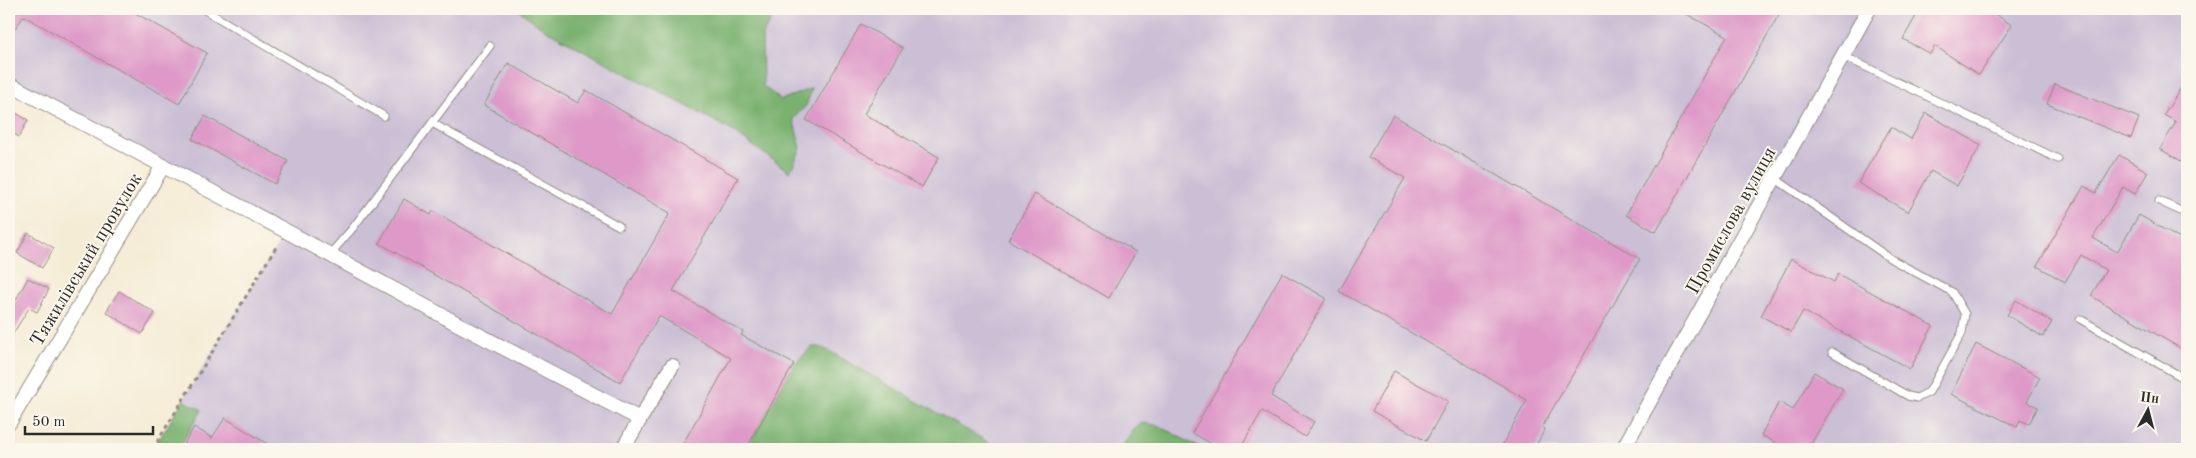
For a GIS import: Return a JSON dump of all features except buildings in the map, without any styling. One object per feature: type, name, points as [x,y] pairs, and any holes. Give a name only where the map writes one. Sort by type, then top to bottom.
[{"type":"street","name":"Промислова вулиця","points":[[1623,449],[1776,179],[1869,9]]},
{"type":"street","points":[[9,84],[330,254],[456,324],[640,419]]},
{"type":"street","name":"Тяжилівський провулок","points":[[9,423],[163,166]]},
{"type":"street","points":[[623,449],[672,366]]},
{"type":"lane","points":[[203,9],[384,116]]},
{"type":"lane","points":[[330,254],[352,229],[490,46]]},
{"type":"lane","points":[[1843,56],[2058,159]]},
{"type":"lane","points":[[432,123],[619,226]]},
{"type":"lane","points":[[1776,179],[1891,259],[1952,292],[1965,314],[1962,333],[1934,384],[1929,392],[1917,398],[1908,396],[1832,352]]},
{"type":"lane","points":[[2159,201],[2187,214]]},
{"type":"lane","points":[[2080,319],[2187,380]]},
{"type":"path","points":[[153,449],[286,231]]},
{"type":"shaded area","points":[[9,9],[2187,9],[2187,449],[153,449],[286,231],[9,84]]},
{"type":"green space","points":[[517,9],[777,9],[762,36],[763,86],[781,100],[812,88],[806,106],[793,119],[801,148],[790,172],[731,130],[546,30]]},
{"type":"green space","points":[[812,347],[820,347],[829,351],[1000,449],[746,449],[794,364]]},
{"type":"green space","points":[[183,400],[202,410],[178,449],[153,449]]},
{"type":"green space","points":[[1141,423],[1159,426],[1202,449],[1120,449]]}]
